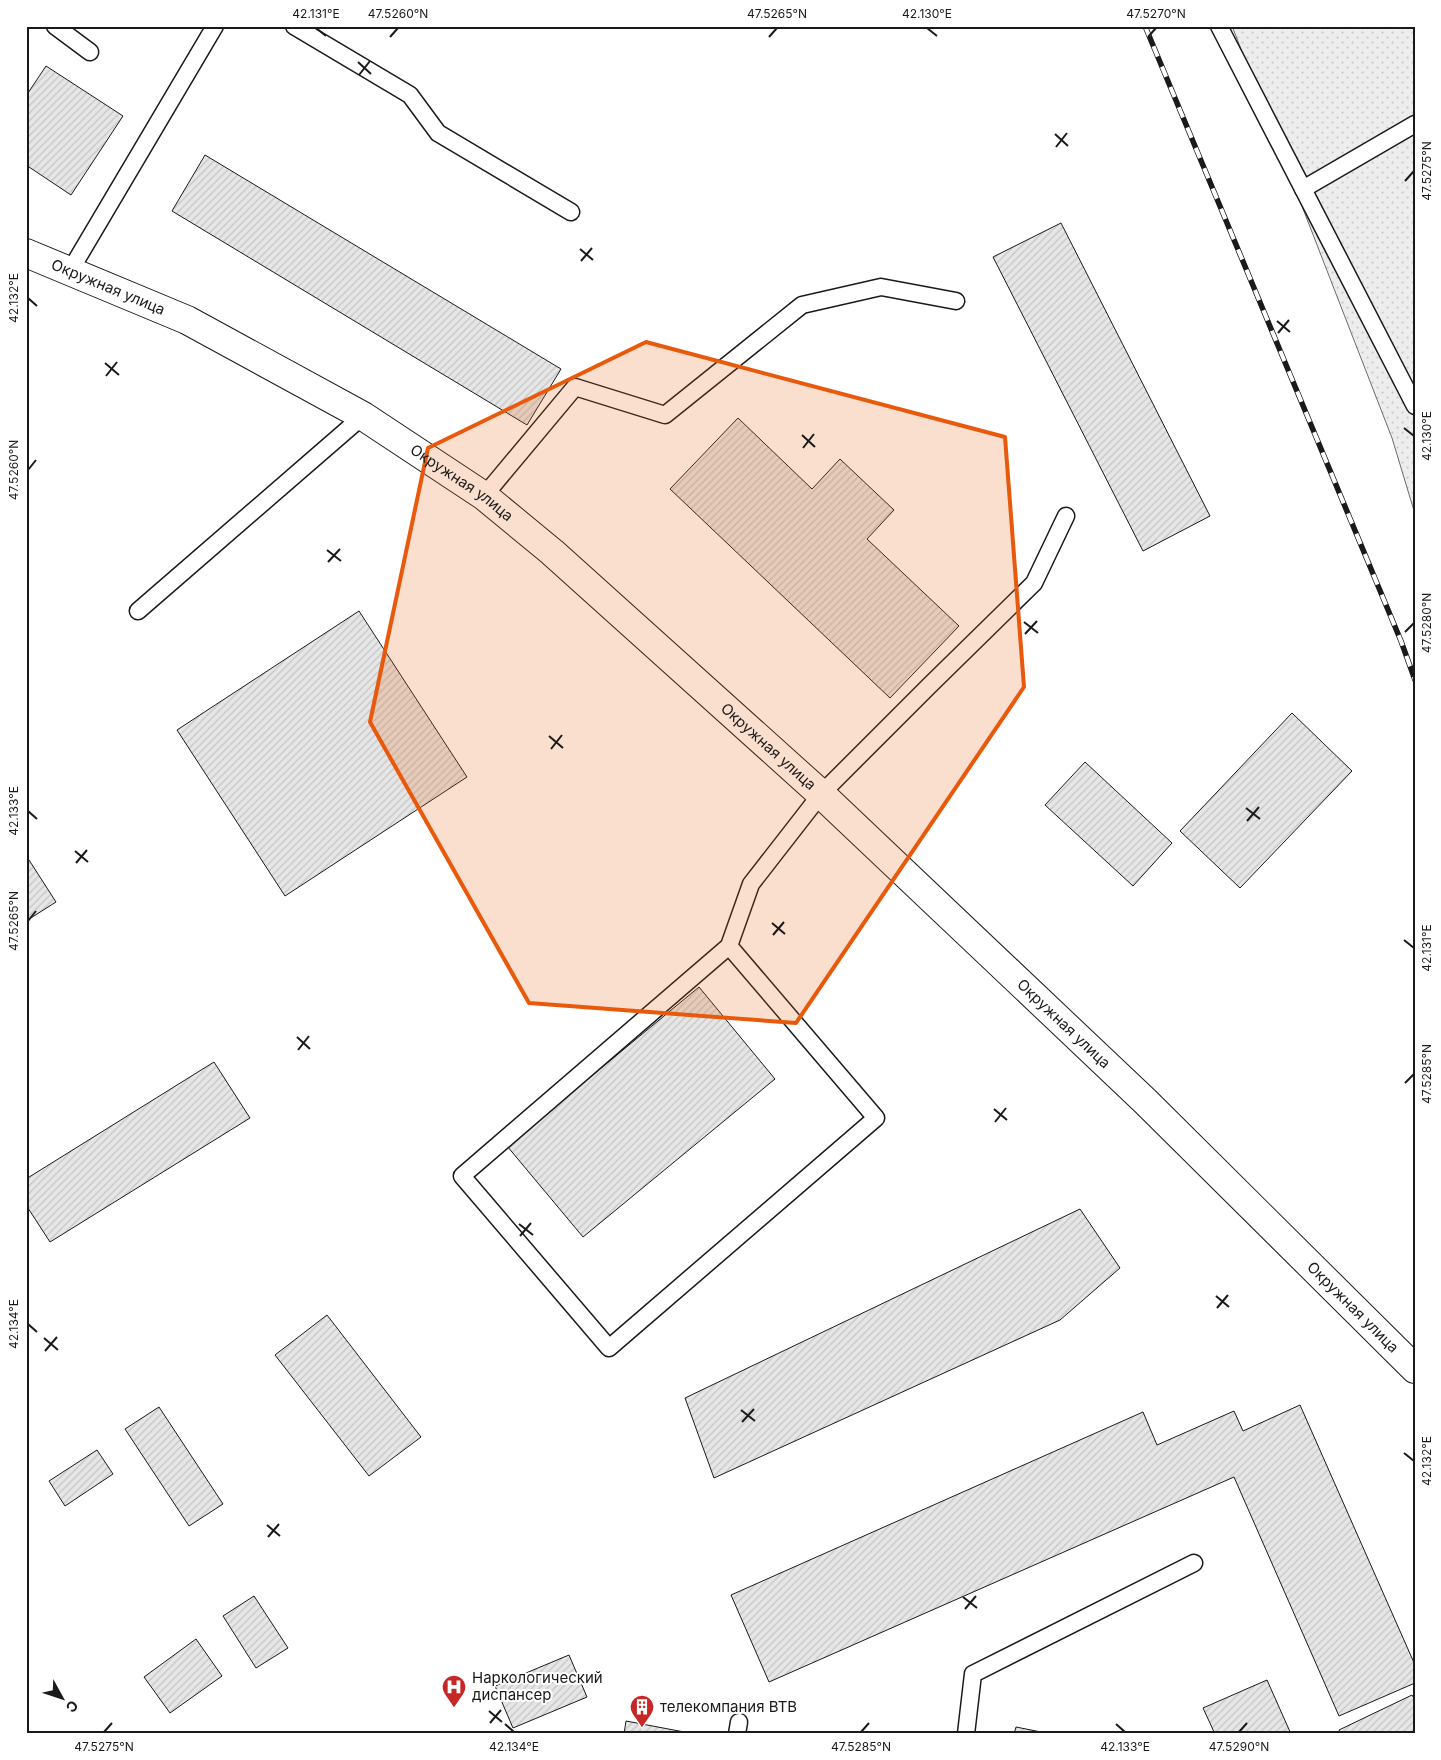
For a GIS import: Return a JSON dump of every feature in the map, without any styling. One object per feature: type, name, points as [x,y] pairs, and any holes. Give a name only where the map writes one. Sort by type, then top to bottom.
[{"type":"main road","name":"Окружная улица","points":[[26,252],[187,320],[363,416],[484,496],[552,552],[821,794],[1145,1101],[1415,1369]]},
{"type":"lane","points":[[55,26],[90,52]]},
{"type":"lane","points":[[70,271],[215,26]]},
{"type":"lane","points":[[294,26],[410,95],[438,133],[571,212]]},
{"type":"lane","points":[[1219,26],[1415,406]]},
{"type":"lane","points":[[1303,190],[1415,124]]},
{"type":"lane","points":[[484,496],[575,387],[665,415],[802,305],[881,287],[956,301]]},
{"type":"lane","points":[[138,611],[363,416]]},
{"type":"lane","points":[[729,946],[876,1118],[609,1348],[462,1176],[729,946],[750,884],[821,794],[1034,583],[1066,516]]},
{"type":"lane","points":[[966,1734],[973,1674],[1194,1563]]},
{"type":"highlighted area","points":[[646,342],[1005,437],[1024,687],[796,1023],[529,1003],[370,722],[428,448]]},
{"type":"shaded area","points":[[1232,26],[1415,26],[1415,514],[1392,438]]},
{"type":"building","points":[[46,66],[123,116],[71,195],[26,165],[26,96]]},
{"type":"building","points":[[205,155],[561,369],[527,425],[172,211]]},
{"type":"building","points":[[1061,223],[1210,516],[1143,551],[993,257]]},
{"type":"building","points":[[738,418],[812,489],[840,459],[894,510],[867,539],[959,626],[890,698],[670,489]]},
{"type":"building","points":[[359,611],[467,777],[285,896],[177,730]]},
{"type":"building","points":[[1292,713],[1352,771],[1240,888],[1180,831]]},
{"type":"building","points":[[1085,762],[1172,843],[1133,886],[1045,805]]},
{"type":"building","points":[[29,860],[56,902],[26,921],[26,861]]},
{"type":"building","points":[[699,987],[775,1079],[583,1237],[507,1146]]},
{"type":"building","points":[[214,1062],[250,1118],[50,1242],[26,1205],[26,1179]]},
{"type":"building","points":[[1080,1209],[1120,1268],[1060,1320],[714,1478],[685,1398]]},
{"type":"building","points":[[327,1315],[421,1437],[369,1476],[275,1355]]},
{"type":"building","points":[[1300,1405],[1415,1665],[1415,1683],[1339,1716],[1234,1477],[769,1682],[731,1595],[1143,1412],[1157,1445],[1234,1411],[1243,1431]]},
{"type":"building","points":[[159,1407],[223,1504],[189,1526],[125,1429]]},
{"type":"building","points":[[97,1450],[113,1474],[65,1506],[49,1481]]},
{"type":"building","points":[[254,1596],[288,1648],[256,1668],[223,1616]]},
{"type":"building","points":[[196,1639],[222,1676],[170,1713],[144,1677]]},
{"type":"building","points":[[569,1655],[587,1697],[513,1728],[495,1686]]},
{"type":"building","points":[[1267,1680],[1291,1734],[1215,1734],[1203,1708]]},
{"type":"building","points":[[1412,1695],[1415,1700],[1415,1734],[1341,1734],[1339,1730]]},
{"type":"building","name":"телекомпания ВТВ","points":[[626,1721],[695,1734],[624,1734]]},
{"type":"building","points":[[1016,1727],[1051,1734],[1014,1734]]},
{"type":"railway","points":[[1145,26],[1401,641],[1415,680]]},
{"type":"place","name":"Наркологический диспансер","points":[[454,1708]]},
{"type":"place","name":"телекомпания ВТВ","points":[[642,1728]]}]
